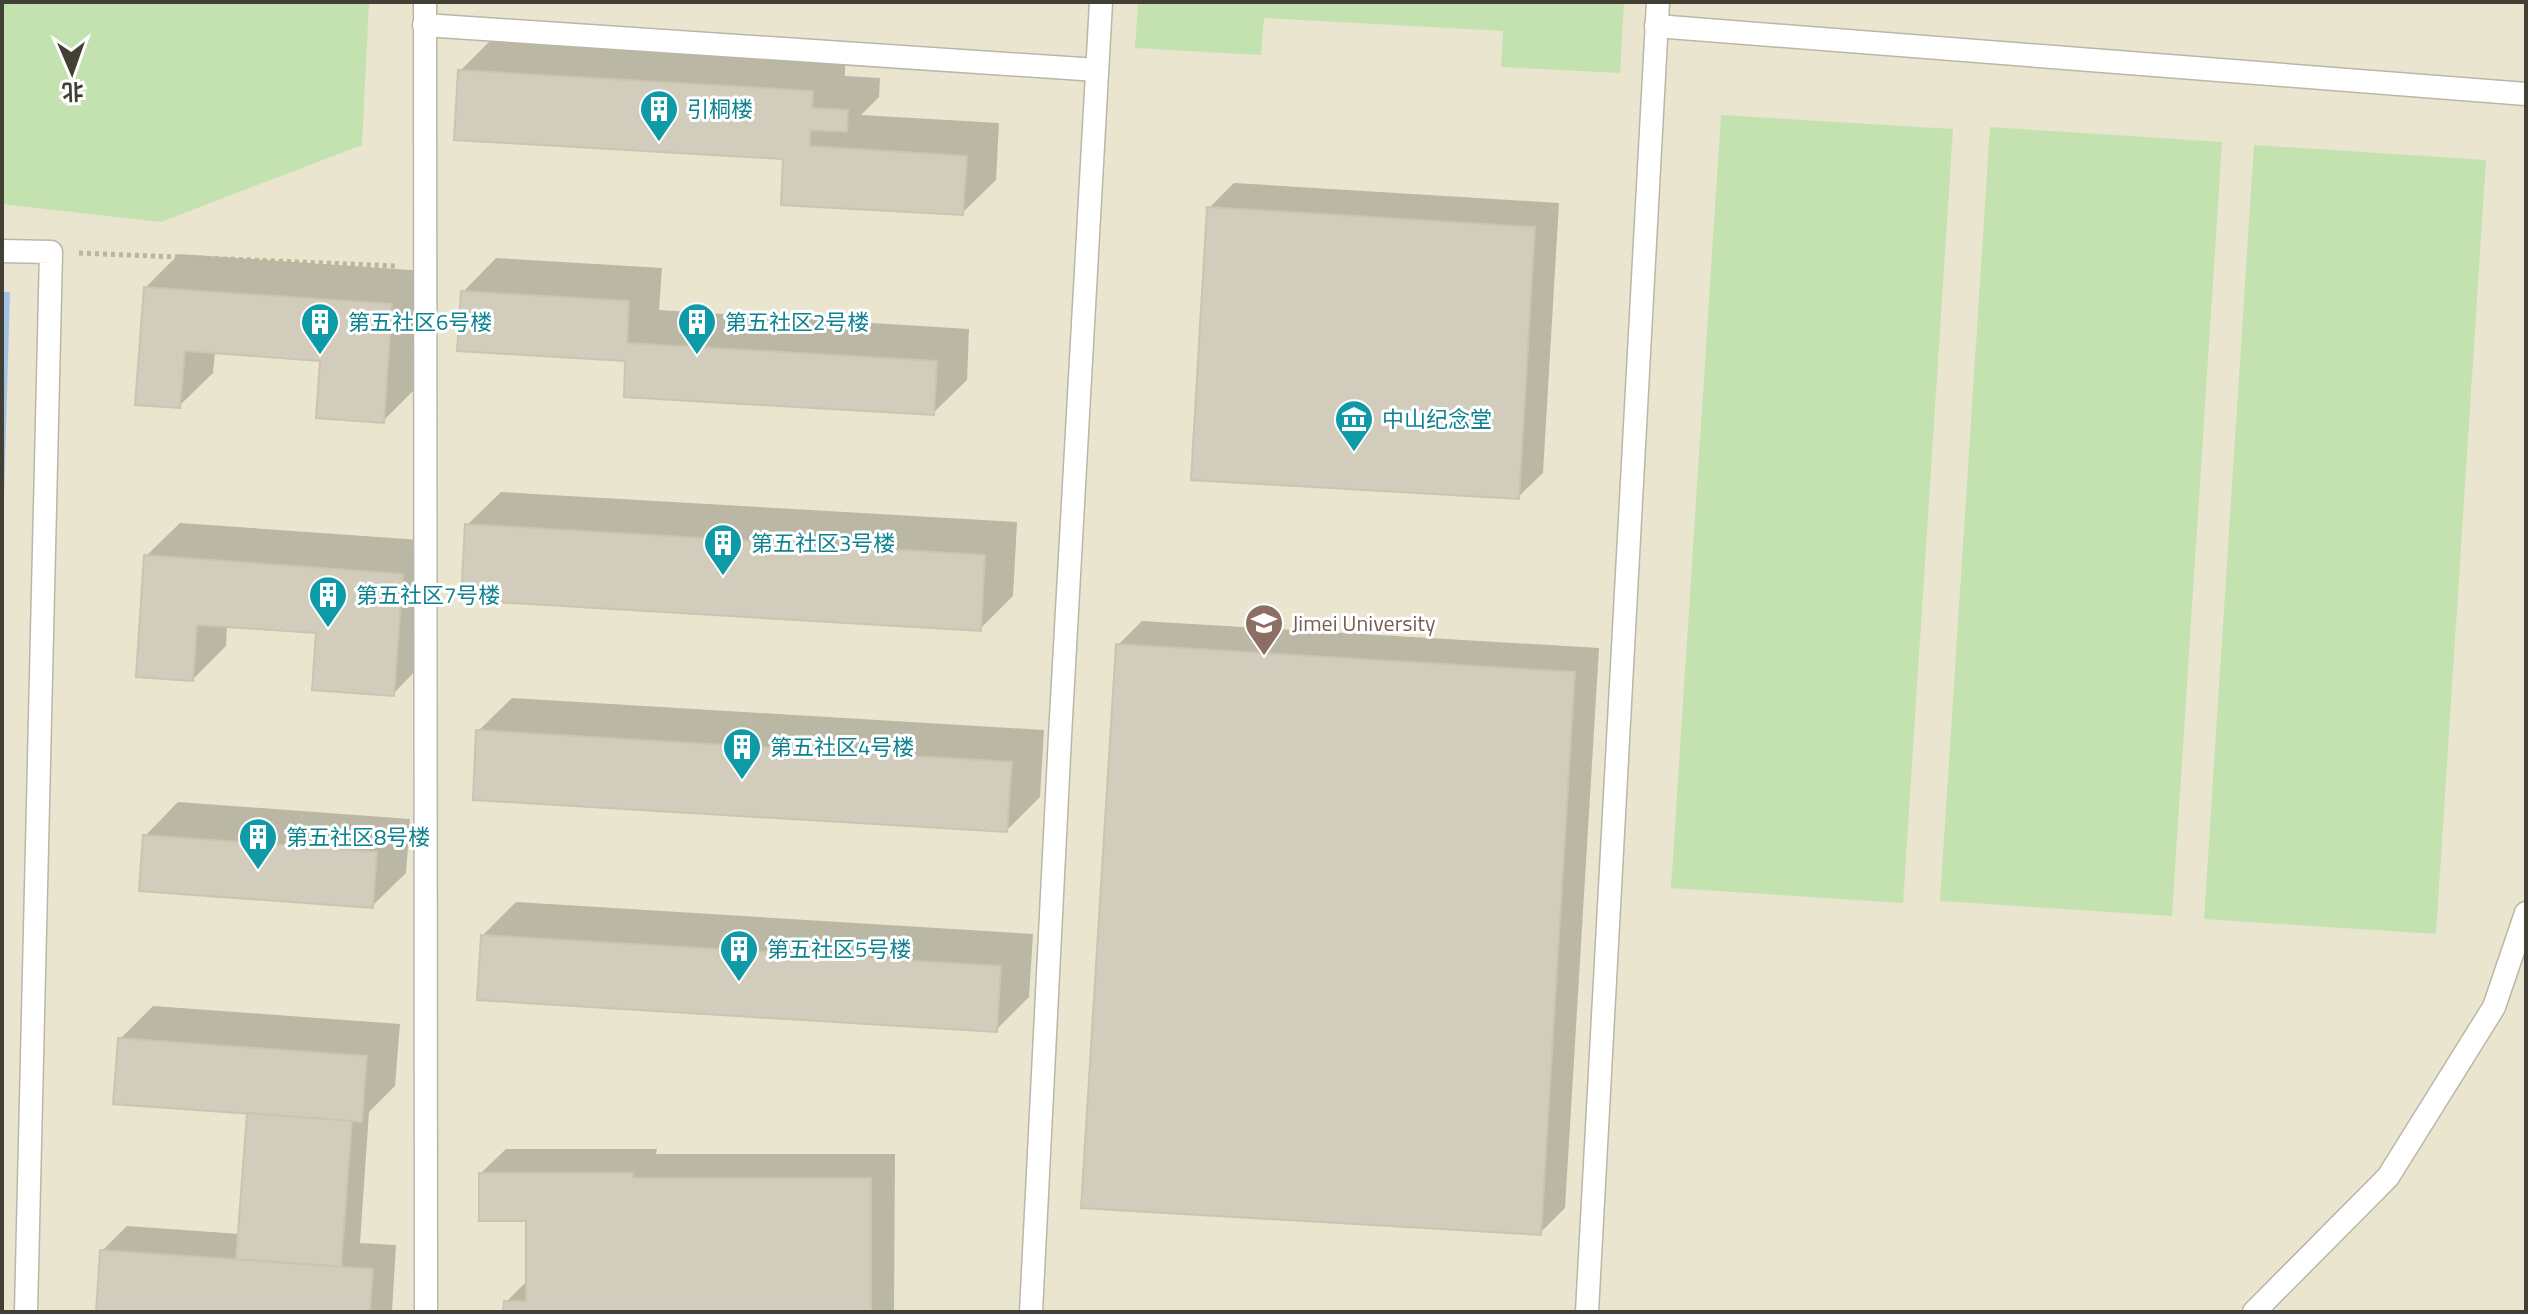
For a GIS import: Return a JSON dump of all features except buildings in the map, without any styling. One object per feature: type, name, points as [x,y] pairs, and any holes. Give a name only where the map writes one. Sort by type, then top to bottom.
[{"type":"lane","points":[[425,2],[426,1312]]},
{"type":"lane","points":[[1031,1312],[1060,720],[1101,2]]},
{"type":"lane","points":[[1587,1312],[1658,2]]},
{"type":"lane","points":[[424,25],[1097,70]]},
{"type":"lane","points":[[1656,26],[2526,94]]},
{"type":"lane","points":[[2,251],[51,252],[26,1312]]},
{"type":"lane","points":[[2254,1312],[2388,1177],[2494,1007],[2526,913]]},
{"type":"path","points":[[101,253],[426,267]]},
{"type":"shaded area","name":"Jimei University","points":[[2,2],[2526,2],[2526,1312],[2,1312]]},
{"type":"green space","points":[[2,2],[369,2],[362,145],[161,222],[2,204]]},
{"type":"green space","points":[[1138,2],[1624,2],[1620,73],[1501,67],[1503,31],[1264,18],[1261,55],[1135,48]]},
{"type":"green space","points":[[1721,115],[1953,129],[1903,903],[1671,888]]},
{"type":"green space","points":[[1990,127],[2222,142],[2172,916],[1940,901]]},
{"type":"green space","points":[[2254,145],[2486,160],[2436,934],[2204,919]]},
{"type":"water","points":[[2,292],[10,292],[2,565]]},
{"type":"place","name":"引桐楼","points":[[659,143]]},
{"type":"place","name":"第五社区6号楼","points":[[320,356]]},
{"type":"place","name":"第五社区2号楼","points":[[697,356]]},
{"type":"place","name":"中山纪念堂","points":[[1354,453]]},
{"type":"place","name":"第五社区3号楼","points":[[723,577]]},
{"type":"place","name":"第五社区7号楼","points":[[328,629]]},
{"type":"place","name":"Jimei University","points":[[1264,657]]},
{"type":"place","name":"第五社区4号楼","points":[[742,781]]},
{"type":"place","name":"第五社区8号楼","points":[[258,871]]},
{"type":"place","name":"第五社区5号楼","points":[[739,983]]}]
